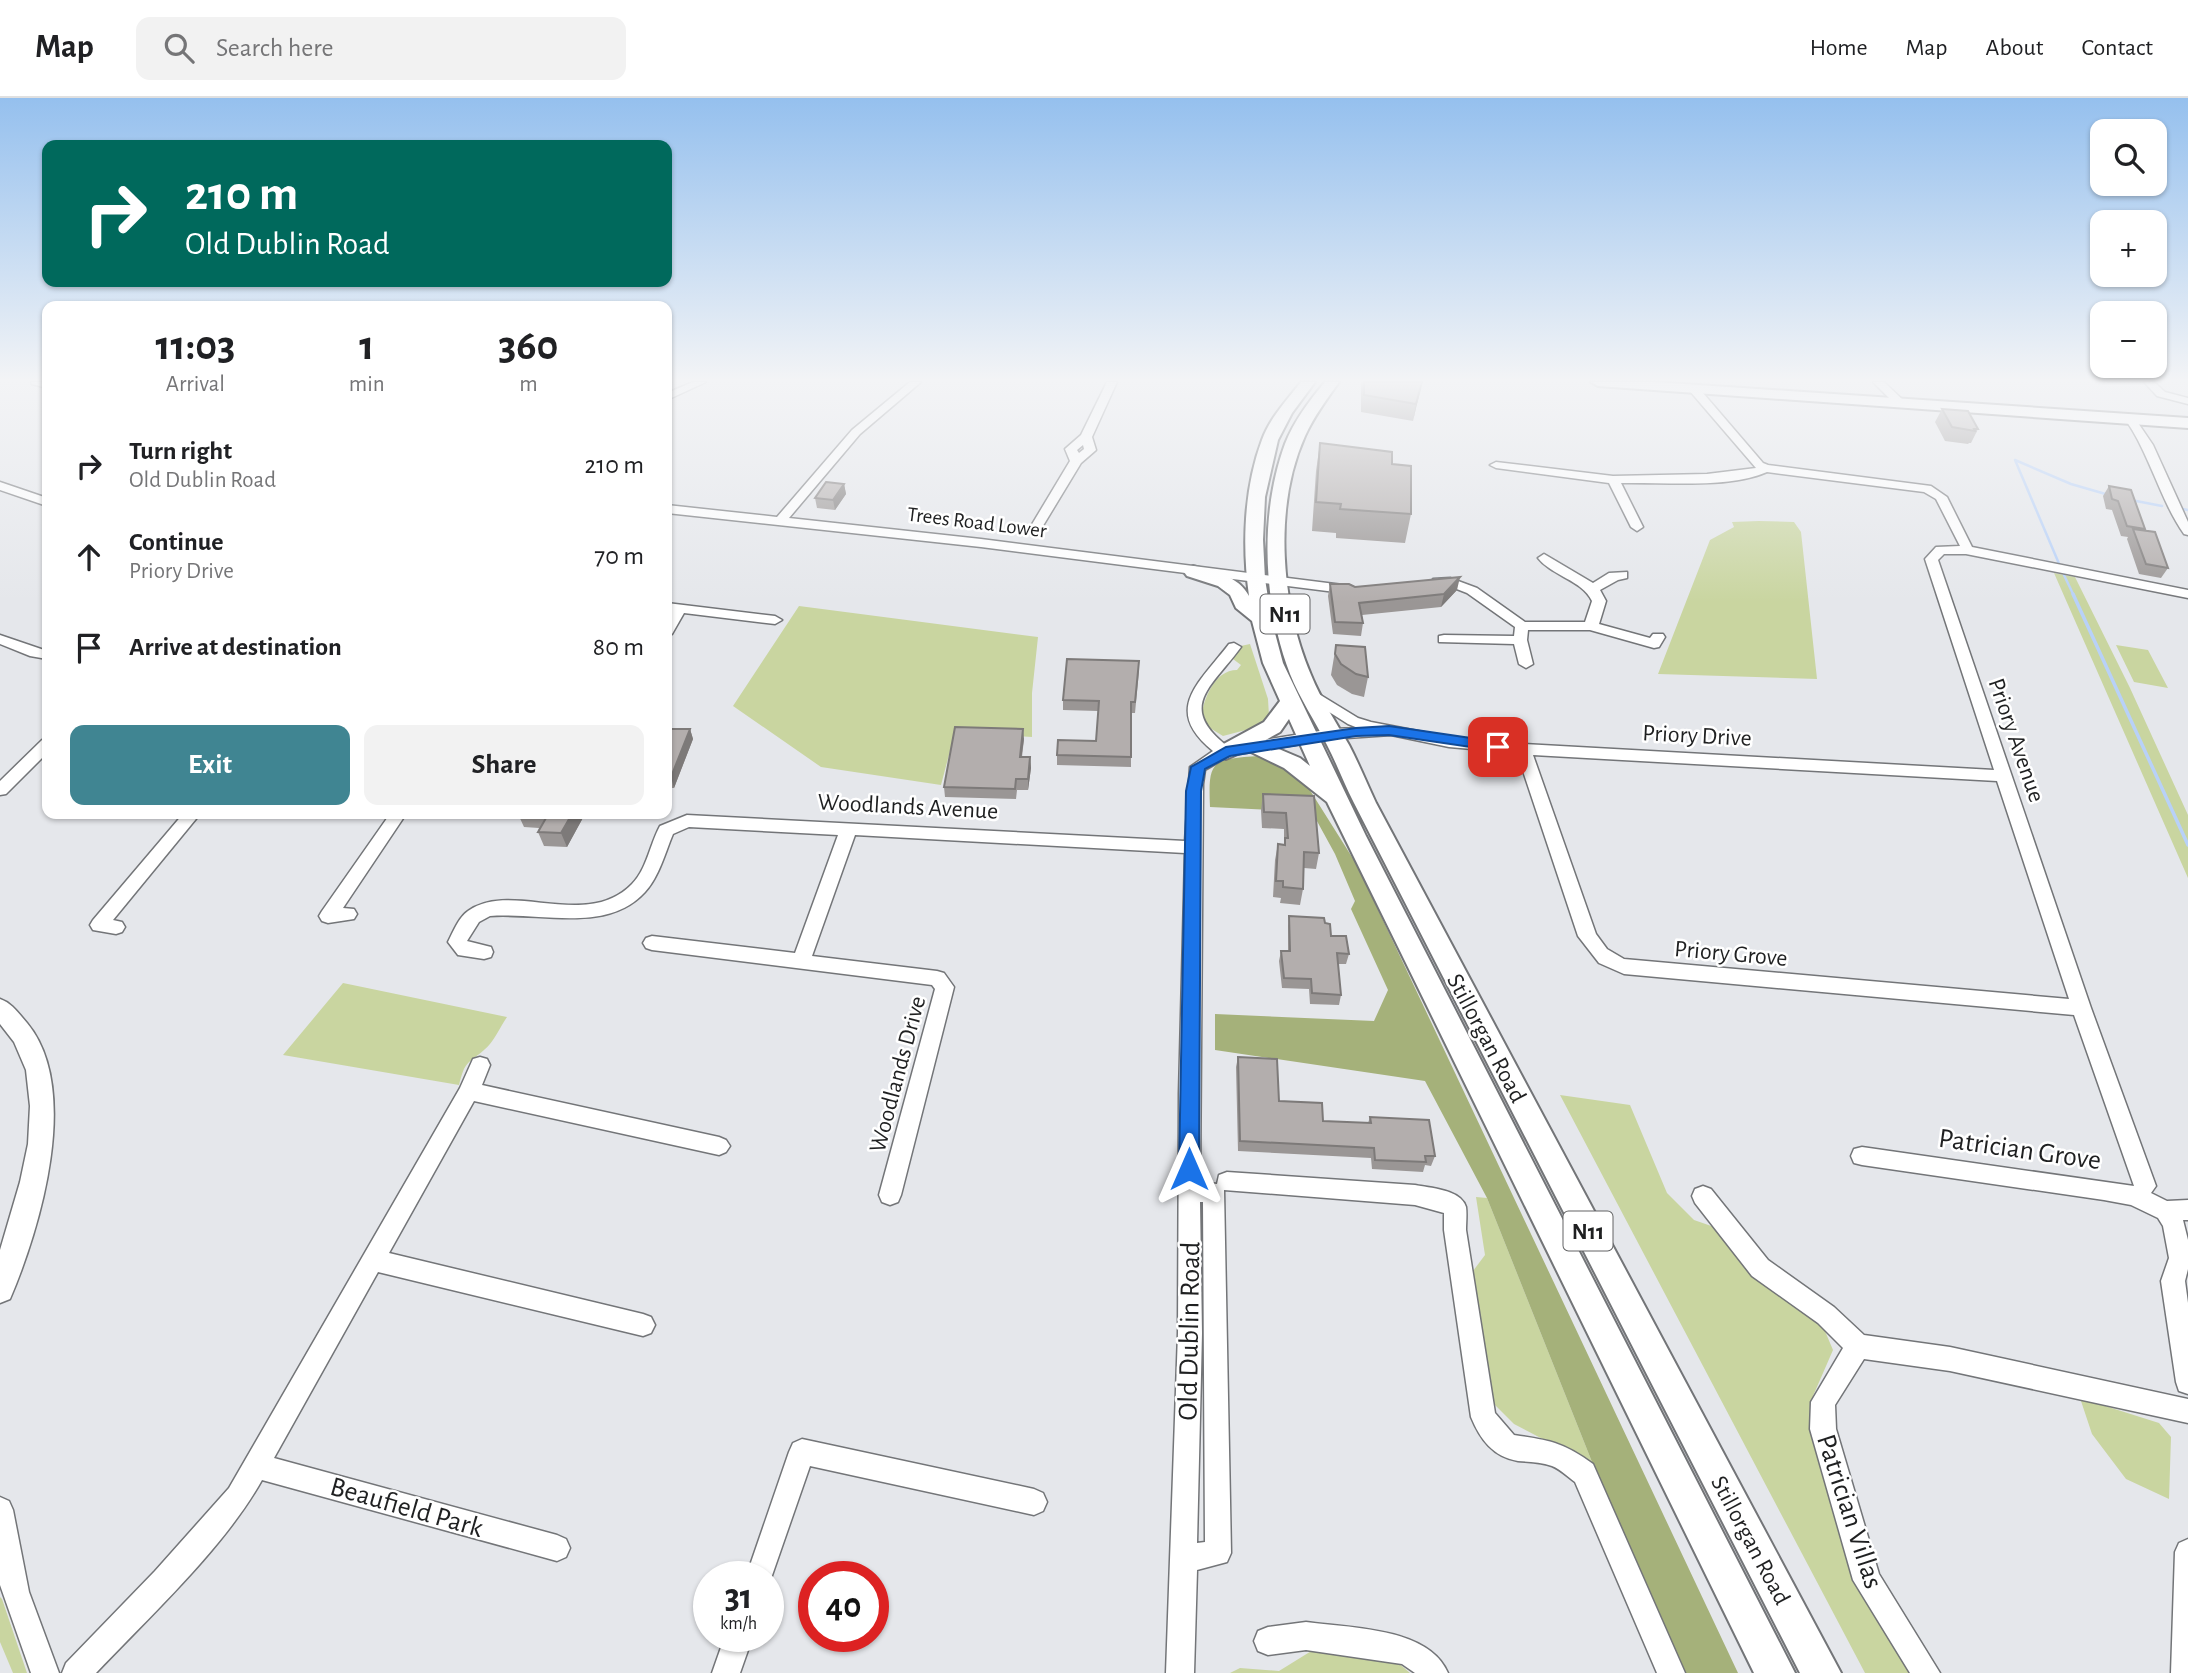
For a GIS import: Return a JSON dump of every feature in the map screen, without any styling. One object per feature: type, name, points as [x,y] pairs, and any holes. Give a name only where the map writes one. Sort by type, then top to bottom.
[{"type":"highway","name":"Stillorgan Road","points":[[1266,456],[1257,497],[1255,556],[1262,619],[1273,663],[1299,697],[1316,711],[1336,798],[1775,1673]]},
{"type":"highway","name":"Stillorgan Road","points":[[1289,456],[1285,466],[1276,545],[1299,697]]},
{"type":"highway","name":"N11","points":[[1193,572],[1221,571],[1255,556]]},
{"type":"highway","points":[[1193,572],[1225,582],[1238,592],[1243,604],[1262,619]]},
{"type":"highway","points":[[1225,752],[1272,727],[1299,697]]},
{"type":"highway","name":"Stillorgan Road","points":[[1320,737],[1365,803],[1821,1673]]},
{"type":"highway","name":"N11","points":[[1256,747],[1292,763],[1336,798]]},
{"type":"main road","points":[[0,1008],[29,1041],[39,1080],[43,1125],[36,1176],[0,1290]]},
{"type":"street","points":[[780,521],[836,456]]},
{"type":"street","points":[[1034,531],[1076,461],[1083,456]]},
{"type":"street","points":[[1751,456],[1759,465],[1766,468],[1927,489],[1941,497],[1966,545],[1966,550]]},
{"type":"street","points":[[2153,456],[2188,531]]},
{"type":"street","points":[[1496,465],[1613,480],[1707,478],[1752,474],[1766,468]]},
{"type":"street","points":[[1613,480],[1637,527]]},
{"type":"street","points":[[0,486],[42,500]]},
{"type":"street","name":"Trees Road Lower","points":[[672,510],[981,543],[1331,589],[1365,589]]},
{"type":"street","name":"Priory Avenue","points":[[2144,1186],[1931,559],[1941,551],[1966,550],[2188,594]]},
{"type":"street","points":[[1544,558],[1593,589],[1599,601],[1591,625]]},
{"type":"street","points":[[1593,589],[1614,576],[1622,575]]},
{"type":"street","points":[[1428,583],[1451,581],[1464,585],[1521,633],[1526,664]]},
{"type":"street","points":[[673,608],[775,620]]},
{"type":"street","points":[[751,631],[760,618]]},
{"type":"street","points":[[1444,639],[1591,625],[1654,643],[1658,637]]},
{"type":"street","points":[[0,639],[42,654]]},
{"type":"street","points":[[1225,752],[1200,730],[1194,719],[1193,705],[1203,686],[1234,647]]},
{"type":"street","points":[[1222,664],[1238,669]]},
{"type":"street","name":"Priory Drive","points":[[1299,697],[1353,721],[1389,731],[1449,741],[1523,749],[2004,776]]},
{"type":"street","name":"Priory Drive","points":[[1320,737],[1389,731]]},
{"type":"street","name":"Old Dublin Road","points":[[1180,1673],[1190,1333],[1193,791],[1198,767],[1225,752],[1320,737]]},
{"type":"street","points":[[0,790],[42,749]]},
{"type":"street","name":"Priory Grove","points":[[1523,749],[1587,936],[1597,952],[1613,964],[1632,969],[2081,1007]]},
{"type":"street","points":[[116,927],[99,925],[188,819]]},
{"type":"street","points":[[348,914],[328,916],[395,819]]},
{"type":"street","name":"Woodlands Avenue","points":[[484,952],[465,950],[457,942],[475,915],[489,908],[562,914],[625,901],[639,888],[666,830],[687,821],[1192,847]]},
{"type":"street","points":[[801,961],[849,828]]},
{"type":"street","name":"Woodlands Drive","points":[[652,943],[937,978],[945,987],[890,1195]]},
{"type":"street","points":[[76,1673],[238,1497],[470,1091],[480,1065]]},
{"type":"street","points":[[470,1091],[719,1146]]},
{"type":"street","name":"Patrician Grove","points":[[1862,1156],[2105,1190],[2177,1210],[2174,1224],[2180,1258],[2173,1281],[2188,1382]]},
{"type":"street","points":[[1227,1182],[1415,1195],[1442,1200],[1455,1208],[1455,1230],[1483,1418],[1493,1437],[1514,1450],[1558,1454],[1584,1473],[1671,1673]]},
{"type":"street","points":[[1183,1559],[1218,1553],[1214,1193],[1189,1191]]},
{"type":"street","points":[[1703,1196],[1760,1268],[1826,1315],[1857,1346],[1950,1359],[2188,1411]]},
{"type":"street","points":[[373,1260],[643,1325]]},
{"type":"street","name":"Patrician Villas","points":[[1857,1346],[1823,1402],[1823,1429],[1867,1580],[1926,1673]]},
{"type":"street","points":[[765,1561],[802,1452],[1034,1502]]},
{"type":"street","name":"Beaufield Park","points":[[257,1466],[557,1548]]},
{"type":"street","points":[[0,1510],[5,1572],[45,1673]]},
{"type":"street","points":[[2185,1673],[2188,1552]]},
{"type":"street","points":[[1268,1641],[1306,1636],[1406,1651],[1423,1661],[1434,1673]]},
{"type":"street","points":[[726,1673],[733,1652]]},
{"type":"green space","points":[[1732,522],[1794,522],[1801,532],[1817,679],[1658,674],[1710,540],[1734,527]]},
{"type":"green space","points":[[2054,573],[2075,577],[2188,815],[2188,878]]},
{"type":"green space","points":[[799,606],[1038,637],[1032,693],[1032,737],[955,732],[941,785],[821,767],[733,706]]},
{"type":"green space","points":[[1250,644],[1268,699],[1269,716],[1257,727],[1223,736],[1205,725],[1201,719],[1204,703],[1216,680],[1229,671],[1237,670],[1241,665],[1233,659],[1236,647]]},
{"type":"green space","points":[[2116,645],[2148,650],[2168,688],[2134,682]]},
{"type":"green space","points":[[1259,756],[1301,776],[1357,865],[1738,1673],[1680,1673],[1598,1477],[1487,1198],[1425,1081],[1215,1050],[1215,1014],[1374,1021],[1388,990],[1351,909],[1355,901],[1335,854],[1312,812],[1210,807],[1210,780],[1216,765],[1231,759]]},
{"type":"green space","points":[[343,983],[507,1017],[491,1043],[465,1067],[459,1085],[283,1055]]},
{"type":"green space","points":[[1560,1095],[1630,1105],[1667,1193],[1694,1220],[1717,1228],[1822,1324],[1833,1350],[1813,1396],[1809,1422],[1855,1581],[1913,1673],[1865,1673]]},
{"type":"green space","points":[[1476,1197],[1487,1198],[1598,1477],[1558,1447],[1514,1424],[1493,1403],[1470,1275],[1485,1255]]},
{"type":"green space","points":[[2080,1398],[2159,1423],[2171,1437],[2169,1499],[2126,1479],[2092,1434]]},
{"type":"green space","points":[[0,1597],[27,1673],[13,1673],[0,1642]]},
{"type":"green space","points":[[1321,1645],[1396,1661],[1410,1673],[1230,1673],[1240,1668],[1279,1671]]},
{"type":"building","points":[[1319,456],[1392,456],[1392,464],[1411,466],[1411,514],[1340,509],[1341,504],[1316,502]]},
{"type":"building","points":[[826,482],[844,484],[833,500],[815,498]]},
{"type":"building","points":[[2109,486],[2131,490],[2145,529],[2127,526],[2118,501],[2112,499]]},
{"type":"building","points":[[2133,529],[2155,532],[2168,568],[2146,564]]},
{"type":"building","points":[[1460,577],[1444,594],[1359,603],[1363,623],[1335,622],[1330,584],[1349,584],[1355,587]]},
{"type":"building","points":[[1336,645],[1365,647],[1368,677],[1356,674],[1341,664],[1335,654]]},
{"type":"building","points":[[1067,659],[1139,661],[1135,702],[1131,702],[1131,757],[1057,755],[1058,740],[1096,741],[1099,701],[1063,700]]},
{"type":"building","points":[[955,727],[1023,729],[1020,757],[1030,757],[1028,779],[1016,779],[1015,789],[944,787]]},
{"type":"building","points":[[672,729],[690,729],[672,774]]},
{"type":"building","points":[[1263,794],[1314,796],[1319,853],[1304,852],[1303,889],[1283,887],[1283,881],[1276,881],[1278,844],[1285,845],[1285,838],[1288,838],[1286,813],[1264,812]]},
{"type":"building","points":[[545,819],[569,819],[561,833],[538,832]]},
{"type":"building","points":[[1289,916],[1324,918],[1325,923],[1330,924],[1331,936],[1346,936],[1349,954],[1337,953],[1341,995],[1312,993],[1311,979],[1284,978],[1281,951],[1290,951]]},
{"type":"building","points":[[1238,1057],[1277,1059],[1279,1101],[1322,1103],[1323,1121],[1371,1123],[1370,1117],[1429,1120],[1435,1156],[1425,1156],[1426,1162],[1375,1160],[1374,1148],[1240,1141]]},
{"type":"waterway","points":[[2060,566],[2015,460],[2071,484],[2109,495]]},
{"type":"waterway","points":[[2131,500],[2162,506]]},
{"type":"waterway","points":[[2183,509],[2188,510]]},
{"type":"waterway","points":[[2064,575],[2074,596]]},
{"type":"waterway","points":[[2073,594],[2188,845]]},
{"type":"route","points":[[1189,1169],[1193,791],[1198,767],[1226,752],[1239,749],[1356,732],[1389,731],[1498,747]]}]
